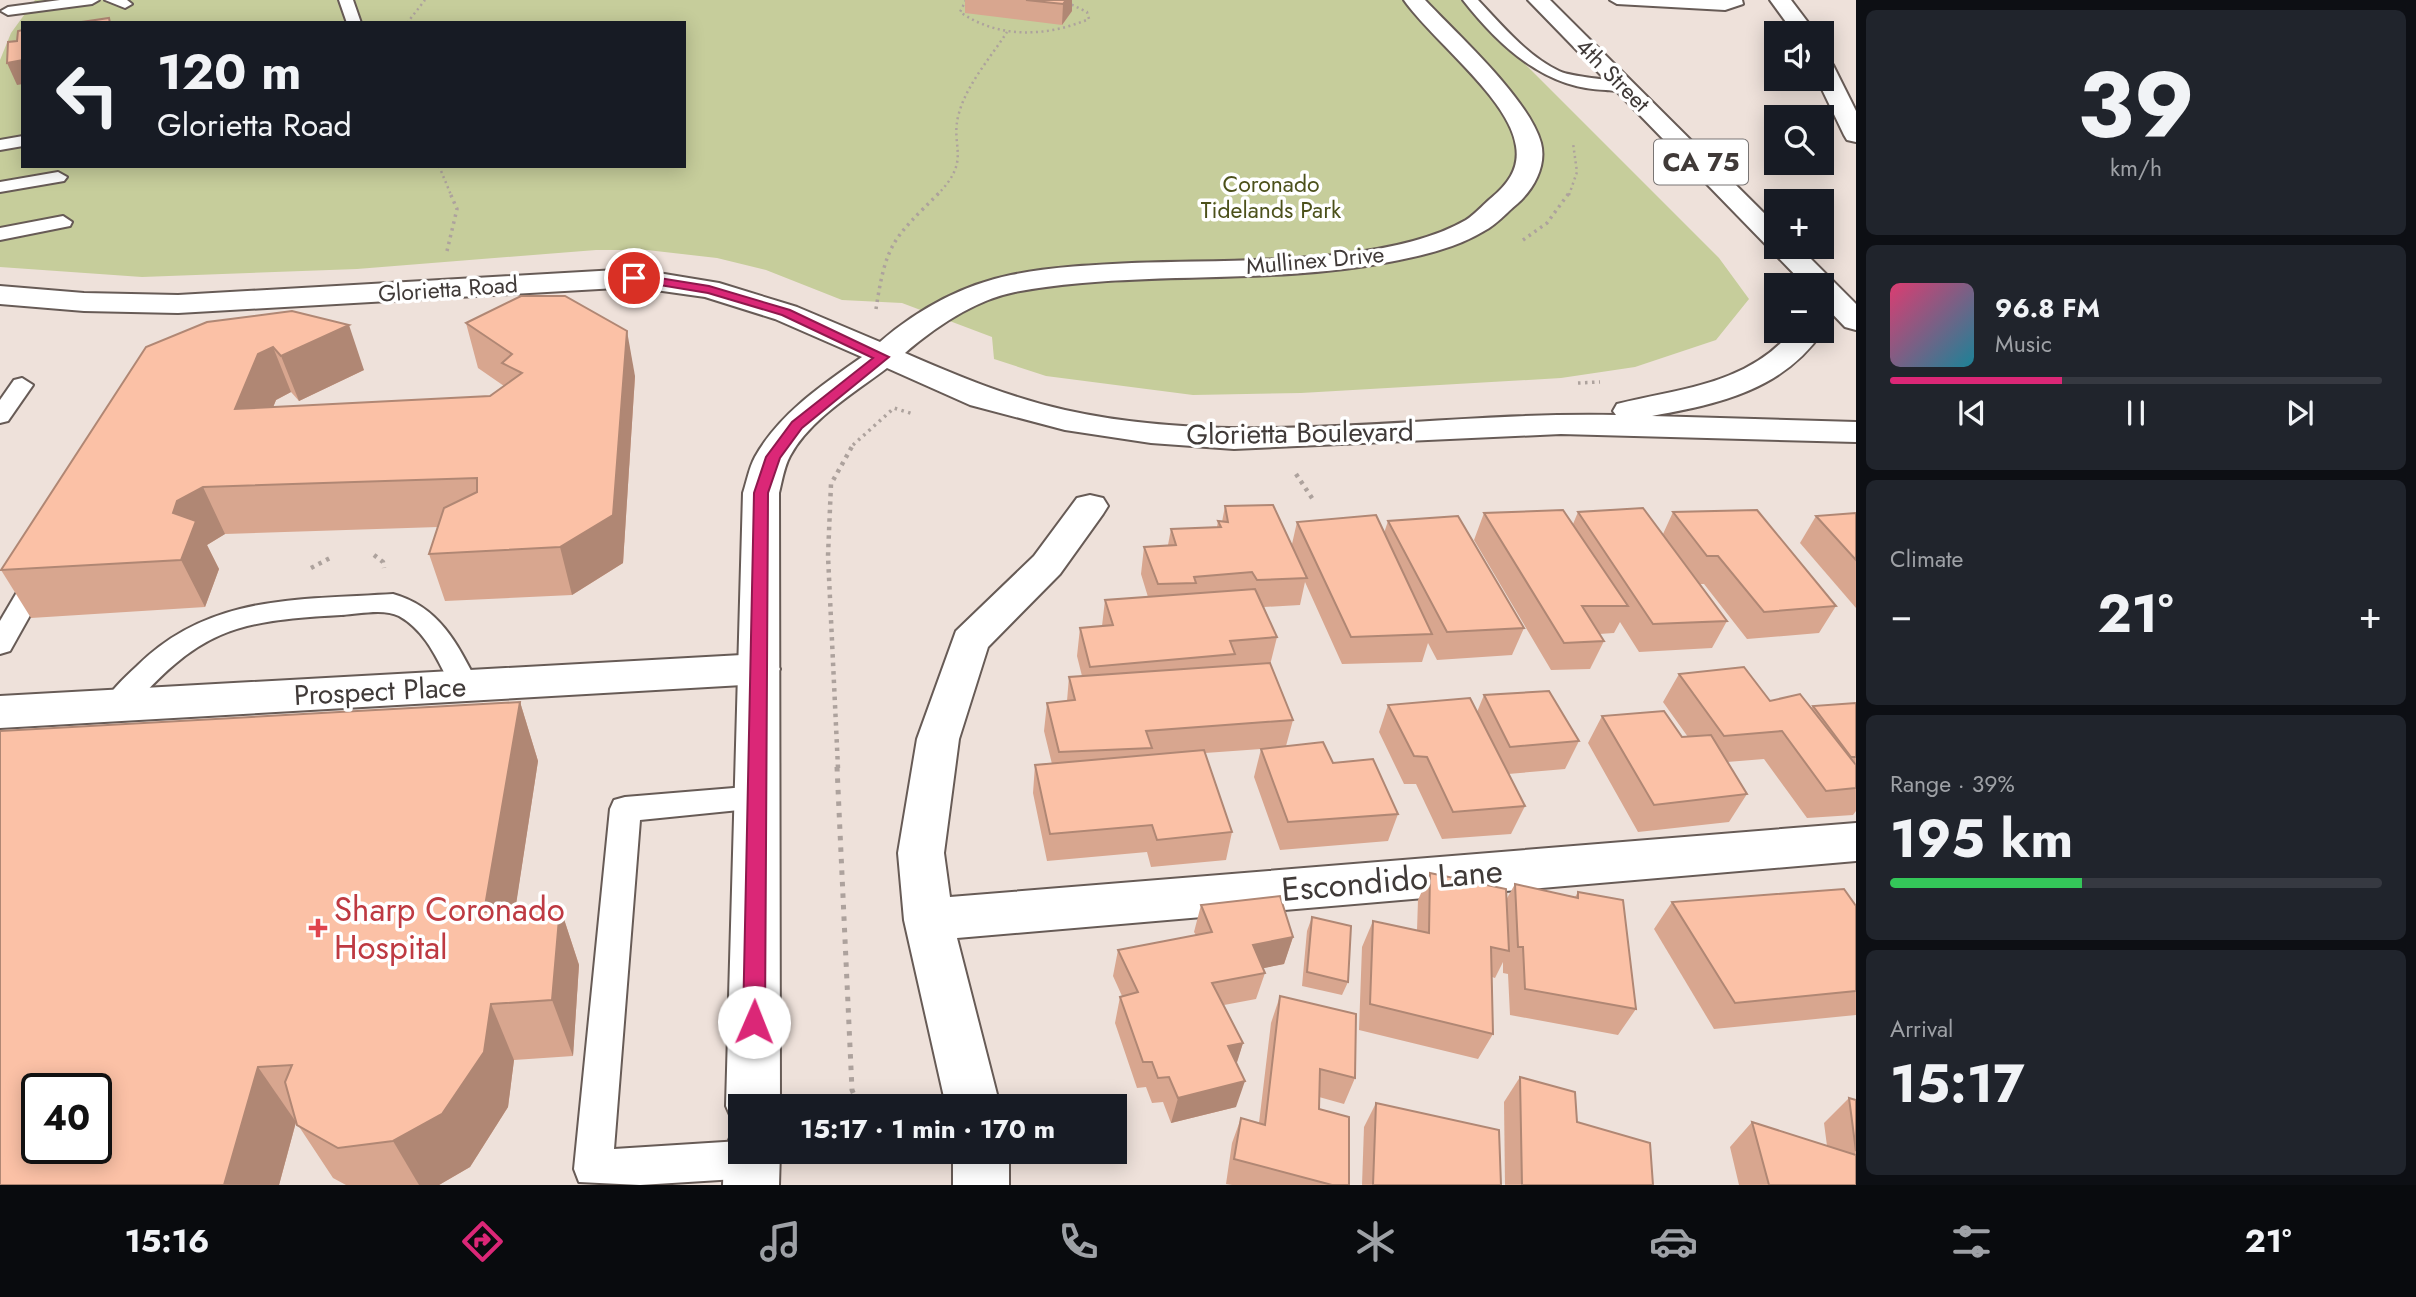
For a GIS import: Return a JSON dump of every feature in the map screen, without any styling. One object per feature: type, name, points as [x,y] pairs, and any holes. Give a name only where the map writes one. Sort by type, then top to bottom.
[{"type":"main road","name":"Mullinex Drive","points":[[753,1094],[761,493],[773,457],[797,425],[914,330],[972,298],[1009,285],[1054,276],[1110,272],[1364,260],[1447,240],[1482,220],[1507,202],[1522,182],[1530,161],[1528,139],[1505,103],[1414,0]]},
{"type":"main road","name":"4th Street","points":[[1538,0],[1764,228]]},
{"type":"main road","points":[[1780,0],[1796,21]]},
{"type":"main road","points":[[1834,90],[1856,135]]},
{"type":"main road","points":[[1793,259],[1806,273]]},
{"type":"main road","name":"Glorietta Road","points":[[0,295],[84,302],[178,303],[437,291],[634,278],[709,289],[786,313],[882,357]]},
{"type":"main road","points":[[1834,302],[1856,321]]},
{"type":"main road","name":"Glorietta Boulevard","points":[[1561,424],[1712,394],[1754,380],[1799,343]]},
{"type":"main road","name":"Glorietta Boulevard","points":[[882,357],[982,398],[1065,420],[1151,433],[1234,439],[1561,424],[1856,432]]},
{"type":"main road","points":[[970,1094],[928,920],[921,853],[937,739],[970,641],[1047,565],[1090,506]]},
{"type":"main road","name":"Prospect Place","points":[[0,712],[760,669]]},
{"type":"main road","name":"Escondido Lane","points":[[928,920],[1856,842]]},
{"type":"main road","points":[[981,1164],[981,1185]]},
{"type":"lane","points":[[9,11],[92,0]]},
{"type":"lane","points":[[346,0],[353,21]]},
{"type":"lane","points":[[1470,0],[1538,68],[1577,85],[1624,86]]},
{"type":"lane","points":[[1617,0],[1736,2]]},
{"type":"lane","points":[[0,145],[21,141]]},
{"type":"lane","points":[[0,187],[58,177]]},
{"type":"lane","points":[[0,234],[63,222]]},
{"type":"lane","points":[[0,416],[22,385]]},
{"type":"lane","points":[[0,644],[48,561]]},
{"type":"lane","points":[[116,706],[154,664],[193,635],[244,616],[393,603],[413,610],[435,630],[465,685]]},
{"type":"lane","points":[[728,1153],[593,1169],[625,809],[758,799]]},
{"type":"path","points":[[408,21],[425,0]]},
{"type":"path","points":[[966,0],[960,12],[967,18],[1007,32],[1073,27],[1089,19],[1087,12],[1062,0]]},
{"type":"path","points":[[875,316],[883,262],[897,236],[947,185],[960,158],[958,116],[967,94],[1007,32]]},
{"type":"path","points":[[437,291],[457,209],[440,168]]},
{"type":"path","points":[[1571,384],[1612,381]]},
{"type":"path","points":[[854,1094],[828,556],[831,484],[857,439],[894,408]]},
{"type":"green space","name":"Coronado Tidelands Park","points":[[35,0],[1461,0],[1719,258],[1749,299],[1716,340],[1635,367],[1561,378],[1301,393],[1193,395],[1046,376],[994,359],[992,337],[902,303],[842,300],[766,270],[717,258],[647,250],[596,250],[357,269],[142,277],[0,267],[0,60],[11,33]]},
{"type":"building","points":[[1026,0],[1066,0],[1063,4]]},
{"type":"building","points":[[109,18],[110,21],[89,21]]},
{"type":"building","points":[[21,30],[21,60],[7,63],[8,42],[17,41],[18,31]]},
{"type":"building","points":[[521,296],[565,296],[627,331],[613,515],[560,547],[429,554],[444,508],[477,492],[477,478],[203,487],[177,501],[173,513],[196,521],[181,560],[1,570],[146,347],[207,322],[292,311],[349,325],[281,356],[273,347],[258,354],[235,409],[490,396],[522,373],[502,363],[512,354],[466,323]]},
{"type":"building","points":[[1273,505],[1307,578],[1257,580],[1252,572],[1194,577],[1196,583],[1158,584],[1144,547],[1176,545],[1171,529],[1221,527],[1218,521],[1228,522],[1225,506]]},
{"type":"building","points":[[1643,508],[1727,621],[1653,624],[1578,512]]},
{"type":"building","points":[[1563,510],[1628,606],[1582,606],[1604,641],[1564,643],[1484,513]]},
{"type":"building","points":[[1757,510],[1836,606],[1764,612],[1718,556],[1707,556],[1673,512]]},
{"type":"building","points":[[1856,513],[1856,560],[1816,516]]},
{"type":"building","points":[[1376,515],[1432,634],[1351,637],[1297,522]]},
{"type":"building","points":[[1458,516],[1524,628],[1447,632],[1388,521]]},
{"type":"building","points":[[1255,589],[1277,637],[1230,641],[1235,654],[1090,667],[1080,628],[1113,625],[1105,600]]},
{"type":"building","points":[[1270,663],[1293,720],[1146,731],[1152,748],[1059,752],[1047,703],[1075,700],[1069,677]]},
{"type":"building","points":[[1744,667],[1770,701],[1800,694],[1856,765],[1856,788],[1826,791],[1782,731],[1724,736],[1679,674]]},
{"type":"building","points":[[1549,691],[1579,741],[1510,747],[1484,695]]},
{"type":"building","points":[[1470,698],[1525,806],[1453,812],[1427,757],[1414,756],[1388,705]]},
{"type":"building","name":"Sharp Coronado Hospital","points":[[520,702],[484,912],[560,907],[552,1000],[491,1004],[484,1052],[442,1114],[393,1141],[338,1148],[297,1125],[285,1082],[292,1065],[258,1067],[224,1185],[0,1185],[0,731]]},
{"type":"building","points":[[1856,703],[1856,757],[1851,757],[1813,706]]},
{"type":"building","points":[[1664,711],[1682,737],[1711,735],[1747,794],[1654,805],[1602,716]]},
{"type":"building","points":[[1323,742],[1333,763],[1373,759],[1398,814],[1288,822],[1261,749]]},
{"type":"building","points":[[1204,750],[1232,832],[1157,840],[1152,825],[1050,834],[1035,765]]},
{"type":"building","points":[[1430,873],[1506,889],[1509,951],[1491,947],[1493,1034],[1370,1004],[1373,921],[1429,933]]},
{"type":"building","points":[[1515,884],[1578,898],[1578,892],[1623,900],[1636,1009],[1525,989],[1523,947],[1518,947]]},
{"type":"building","points":[[1844,889],[1856,906],[1856,991],[1735,1003],[1672,902]]},
{"type":"building","points":[[1280,896],[1293,937],[1253,945],[1265,973],[1212,983],[1243,1043],[1228,1046],[1245,1081],[1178,1098],[1169,1077],[1158,1078],[1152,1062],[1143,1062],[1120,997],[1138,992],[1118,950],[1212,932],[1201,905]]},
{"type":"building","points":[[1312,917],[1351,926],[1348,982],[1307,972]]},
{"type":"building","points":[[1280,996],[1356,1014],[1355,1078],[1320,1069],[1319,1109],[1349,1117],[1349,1185],[1332,1185],[1234,1159],[1241,1118],[1265,1125]]},
{"type":"building","points":[[1520,1077],[1575,1092],[1577,1122],[1650,1143],[1653,1185],[1522,1185]]},
{"type":"building","points":[[1849,1098],[1856,1100],[1856,1151]]},
{"type":"building","points":[[1376,1103],[1499,1130],[1501,1185],[1373,1185]]},
{"type":"building","points":[[1752,1122],[1856,1155],[1856,1185],[1769,1185]]},
{"type":"place","name":"Sharp Coronado Hospital","points":[[318,928]]},
{"type":"route","points":[[634,278],[709,289],[786,313],[882,357],[797,425],[773,457],[761,493],[754,1022]]}]
